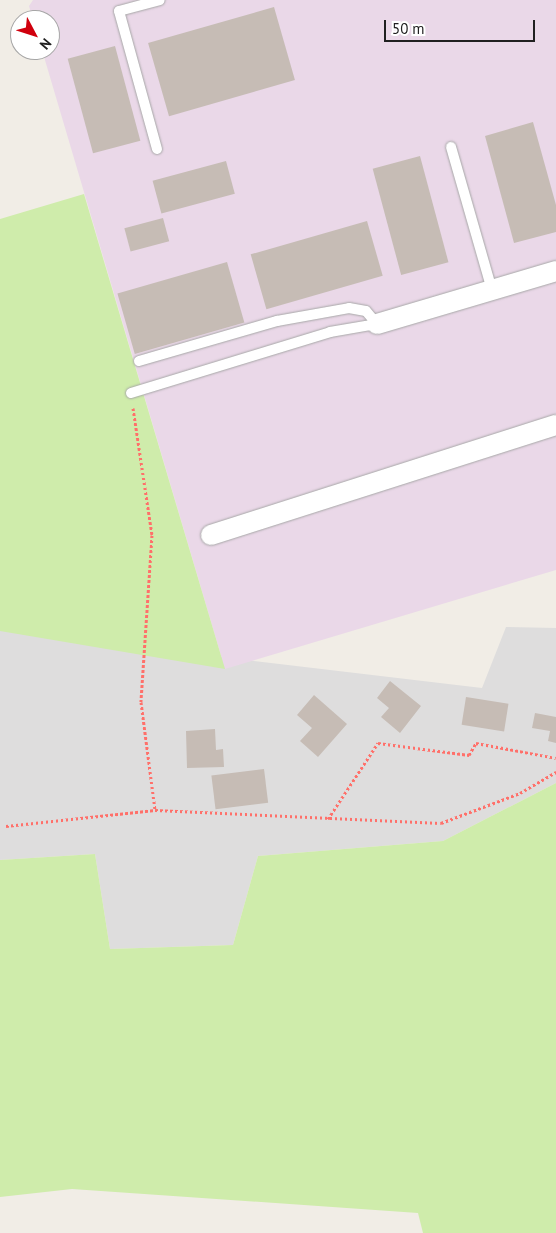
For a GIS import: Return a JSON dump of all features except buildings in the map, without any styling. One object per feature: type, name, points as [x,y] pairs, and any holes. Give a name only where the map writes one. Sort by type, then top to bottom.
[{"type":"street","points":[[377,324],[556,271]]},
{"type":"street","points":[[211,535],[556,425]]},
{"type":"lane","points":[[157,149],[120,10],[160,0]]},
{"type":"lane","points":[[451,147],[492,290]]},
{"type":"lane","points":[[139,361],[277,320],[349,308],[366,311],[377,324]]},
{"type":"lane","points":[[131,392],[330,332],[377,324]]},
{"type":"path","points":[[131,392],[152,535],[141,702],[155,810]]},
{"type":"path","points":[[328,819],[378,743],[469,755],[476,743],[556,758]]},
{"type":"path","points":[[6,826],[155,810],[440,823],[520,793],[556,772]]},
{"type":"shaded area","points":[[33,0],[556,0],[556,570],[225,669],[45,60],[60,60],[60,10],[30,10],[29,6]]},
{"type":"shaded area","points":[[0,627],[221,657],[482,688],[506,627],[556,628],[556,783],[443,841],[258,856],[233,945],[110,949],[95,854],[0,860]]},
{"type":"green space","points":[[84,194],[225,669],[0,631],[0,219]]},
{"type":"green space","points":[[556,783],[556,1233],[423,1233],[418,1213],[72,1189],[0,1197],[0,860],[95,854],[110,949],[233,945],[258,856],[443,841]]}]
